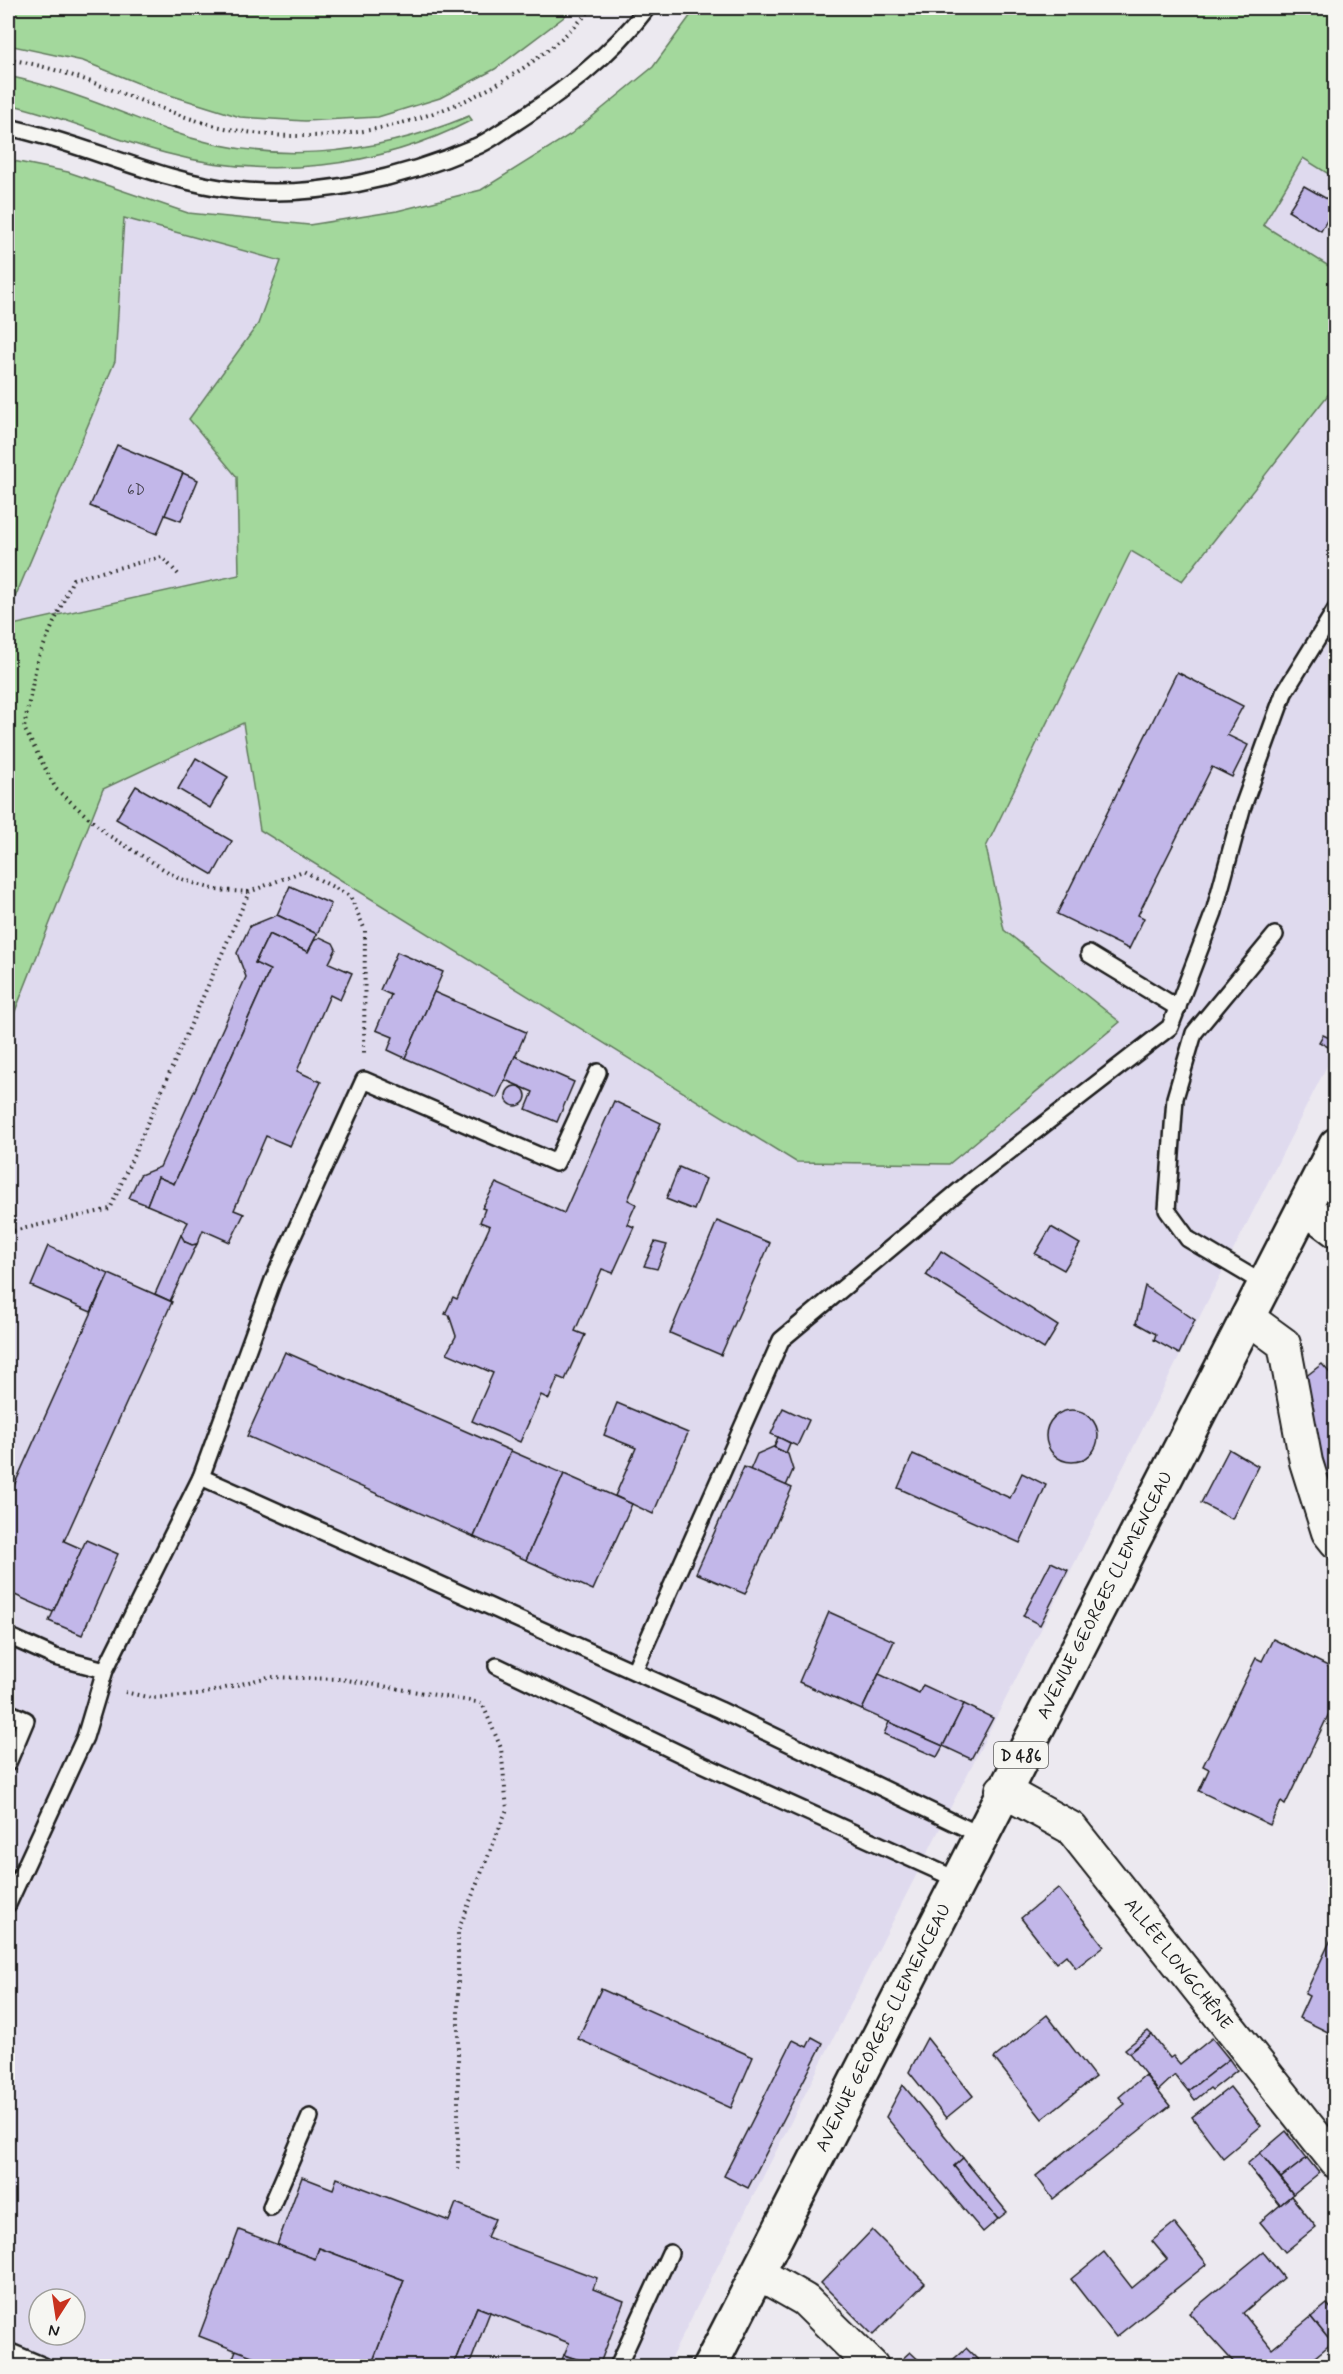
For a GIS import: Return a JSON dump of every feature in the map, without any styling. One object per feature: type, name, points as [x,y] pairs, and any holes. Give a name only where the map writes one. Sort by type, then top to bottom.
[{"type":"main road","name":"AVENUE GEORGES CLEMENCEAU","points":[[710,2367],[1002,1790],[1335,1145]]},
{"type":"street","points":[[1304,1207],[1335,1231]]},
{"type":"street","points":[[1247,1317],[1284,1344],[1306,1462],[1328,1532],[1335,1542]]},
{"type":"street","name":"ALLÉE LONGCHÊNE","points":[[1002,1790],[1071,1828],[1335,2162]]},
{"type":"street","points":[[758,2273],[805,2300],[872,2367]]},
{"type":"lane","points":[[8,127],[49,136],[182,180],[236,190],[286,192],[348,184],[407,172],[477,147],[585,74],[647,8]]},
{"type":"lane","points":[[634,1671],[781,1340],[971,1181],[1170,1027],[1214,912],[1242,809],[1284,693],[1335,609]]},
{"type":"lane","points":[[1264,1284],[1188,1239],[1167,1209],[1175,1098],[1194,1033],[1275,935]]},
{"type":"lane","points":[[1089,954],[1178,1008]]},
{"type":"lane","points":[[8,1904],[85,1737],[105,1670],[201,1477],[273,1280],[364,1080],[556,1163],[598,1072]]},
{"type":"lane","points":[[201,1477],[634,1671],[980,1835]]},
{"type":"lane","points":[[8,1636],[55,1657],[105,1670]]},
{"type":"lane","points":[[497,1666],[695,1761],[958,1880]]},
{"type":"lane","points":[[8,1712],[26,1720],[8,1763]]},
{"type":"lane","points":[[271,2207],[310,2117]]},
{"type":"lane","points":[[618,2367],[670,2253]]},
{"type":"lane","points":[[8,2351],[44,2367]]},
{"type":"path","points":[[8,59],[30,63],[93,82],[199,122],[249,132],[298,136],[345,134],[388,127],[441,111],[488,90],[525,67],[569,33],[592,8]]},
{"type":"path","points":[[178,574],[162,557],[73,579],[37,661],[24,728],[56,789],[108,835],[178,878],[216,890],[249,892],[303,871],[350,896],[365,930],[364,1080]]},
{"type":"path","points":[[8,1232],[110,1209],[249,892]]},
{"type":"path","points":[[101,1686],[151,1698],[198,1695],[268,1677],[341,1679],[482,1703],[501,1748],[507,1809],[458,1930],[458,2173]]},
{"type":"shaded area","points":[[1303,158],[1335,178],[1335,270],[1263,225]]},
{"type":"shaded area","points":[[124,218],[282,261],[258,324],[189,419],[237,477],[243,723],[1119,1022],[1004,930],[986,847],[1132,551],[1182,581],[1335,386],[1335,1050],[667,2366],[8,2366],[8,614],[115,361]]},
{"type":"green space","points":[[8,8],[571,8],[564,17],[495,69],[440,98],[378,117],[305,121],[240,117],[160,92],[83,61],[8,45]]},
{"type":"green space","points":[[696,8],[1335,8],[1335,178],[1303,158],[1263,225],[1335,270],[1335,386],[1182,581],[1131,551],[986,847],[1004,930],[1120,1022],[949,1164],[796,1162],[260,830],[243,723],[103,789],[8,1029],[8,626],[239,575],[237,477],[189,419],[258,324],[281,261],[124,218],[115,361],[8,614],[8,160],[68,172],[188,213],[309,225],[397,211],[481,190],[571,134],[653,67]]},
{"type":"green space","points":[[8,76],[69,93],[205,142],[243,149],[320,152],[358,148],[433,130],[469,116],[472,120],[399,149],[361,159],[282,168],[243,166],[204,162],[165,153],[8,104]]},
{"type":"building","points":[[1304,186],[1336,204],[1321,231],[1288,211]]},
{"type":"building","points":[[117,445],[183,473],[157,534],[90,506]]},
{"type":"building","points":[[183,473],[198,480],[181,521],[165,515]]},
{"type":"building","points":[[1177,672],[1243,706],[1227,735],[1248,745],[1232,777],[1212,767],[1138,915],[1144,918],[1129,949],[1057,914]]},
{"type":"building","points":[[196,758],[228,777],[210,808],[178,789]]},
{"type":"building","points":[[136,786],[232,841],[213,875],[116,819]]},
{"type":"building","points":[[290,886],[331,904],[317,934],[277,915]]},
{"type":"building","points":[[277,915],[317,934],[308,952],[269,934],[255,963],[270,970],[174,1184],[158,1177],[147,1205],[129,1198],[140,1175],[160,1167],[246,977],[237,953],[250,926]]},
{"type":"building","points":[[269,934],[308,952],[314,941],[320,937],[333,943],[336,949],[329,963],[352,973],[340,1000],[330,995],[297,1071],[321,1082],[290,1146],[266,1136],[234,1210],[244,1214],[230,1242],[203,1230],[197,1244],[192,1245],[185,1242],[181,1235],[188,1222],[147,1205],[158,1177],[174,1184],[270,970],[255,963]]},
{"type":"building","points":[[397,952],[443,972],[405,1058],[388,1050],[393,1037],[376,1030],[391,995],[380,990]]},
{"type":"building","points":[[434,992],[526,1032],[497,1098],[405,1058]]},
{"type":"building","points":[[1323,1035],[1334,1040],[1330,1048],[1319,1042]]},
{"type":"building","points":[[515,1056],[574,1082],[557,1122],[526,1109],[533,1092],[505,1080]]},
{"type":"building","points":[[516,1086],[523,1089],[526,1096],[523,1103],[516,1106],[509,1103],[506,1096],[509,1089]]},
{"type":"building","points":[[614,1101],[661,1123],[628,1200],[636,1204],[627,1224],[634,1227],[613,1273],[602,1269],[575,1331],[585,1335],[565,1380],[558,1377],[549,1399],[541,1395],[520,1442],[472,1421],[493,1373],[447,1353],[456,1336],[449,1315],[445,1314],[453,1297],[457,1299],[490,1226],[480,1222],[485,1209],[482,1208],[496,1183],[564,1213]]},
{"type":"building","points":[[679,1167],[706,1179],[694,1210],[666,1199]]},
{"type":"building","points":[[717,1221],[770,1243],[721,1355],[670,1333]]},
{"type":"building","points":[[1051,1227],[1080,1244],[1064,1270],[1035,1254]]},
{"type":"building","points":[[181,1235],[185,1242],[192,1245],[197,1244],[170,1301],[155,1294]]},
{"type":"building","points":[[655,1242],[667,1245],[657,1269],[644,1266]]},
{"type":"building","points":[[48,1246],[109,1274],[91,1312],[31,1286]]},
{"type":"building","points":[[941,1251],[1058,1326],[1044,1349],[926,1275]]},
{"type":"building","points":[[109,1274],[172,1302],[64,1541],[82,1549],[53,1612],[8,1592],[8,1499]]},
{"type":"building","points":[[1145,1286],[1195,1320],[1179,1354],[1154,1340],[1156,1334],[1136,1323]]},
{"type":"building","points":[[285,1352],[511,1451],[474,1537],[247,1436]]},
{"type":"building","points":[[1322,1364],[1336,1380],[1336,1512],[1317,1455],[1305,1377]]},
{"type":"building","points":[[617,1403],[688,1433],[653,1514],[615,1496],[636,1448],[604,1435]]},
{"type":"building","points":[[783,1408],[809,1420],[797,1446],[771,1434]]},
{"type":"building","points":[[1067,1410],[1077,1410],[1086,1414],[1094,1422],[1098,1436],[1094,1450],[1086,1458],[1077,1462],[1067,1462],[1058,1458],[1050,1450],[1046,1441],[1046,1431],[1050,1422],[1058,1414]]},
{"type":"building","points":[[778,1437],[790,1443],[786,1453],[774,1447]]},
{"type":"building","points":[[773,1447],[788,1454],[793,1470],[786,1486],[750,1470],[757,1454]]},
{"type":"building","points":[[1229,1449],[1258,1466],[1232,1519],[1201,1503]]},
{"type":"building","points":[[511,1451],[564,1474],[526,1560],[474,1537]]},
{"type":"building","points":[[913,1454],[1010,1498],[1022,1473],[1046,1485],[1020,1543],[898,1488]]},
{"type":"building","points":[[744,1467],[792,1488],[745,1594],[696,1573]]},
{"type":"building","points":[[564,1474],[632,1504],[593,1590],[526,1560]]},
{"type":"building","points":[[8,1476],[16,1480],[8,1499]]},
{"type":"building","points":[[86,1540],[118,1554],[82,1635],[49,1621]]},
{"type":"building","points":[[1051,1562],[1068,1570],[1040,1625],[1023,1616]]},
{"type":"building","points":[[829,1612],[894,1641],[862,1710],[799,1682]]},
{"type":"building","points":[[1273,1639],[1336,1670],[1336,1689],[1332,1696],[1336,1699],[1285,1805],[1281,1802],[1270,1825],[1199,1791],[1209,1769],[1203,1766],[1256,1658],[1262,1661]]},
{"type":"building","points":[[879,1674],[919,1693],[923,1685],[964,1704],[943,1746],[862,1710]]},
{"type":"building","points":[[964,1704],[993,1718],[971,1759],[943,1746]]},
{"type":"building","points":[[889,1722],[943,1746],[937,1757],[884,1734]]},
{"type":"building","points":[[1058,1888],[1104,1946],[1076,1968],[1066,1955],[1056,1963],[1021,1918]]},
{"type":"building","points":[[1336,1929],[1336,2036],[1299,2018],[1309,1996],[1305,1994]]},
{"type":"building","points":[[601,1989],[753,2057],[731,2108],[578,2039]]},
{"type":"building","points":[[1047,2015],[1095,2077],[1042,2119],[994,2058]]},
{"type":"building","points":[[1148,2031],[1152,2035],[1129,2053],[1125,2049]]},
{"type":"building","points":[[1152,2035],[1170,2058],[1173,2056],[1180,2064],[1212,2038],[1229,2059],[1188,2091],[1175,2075],[1158,2091],[1129,2053]]},
{"type":"building","points":[[812,2037],[823,2043],[748,2188],[724,2176],[793,2040],[807,2047]]},
{"type":"building","points":[[927,2038],[973,2096],[946,2118],[909,2072]]},
{"type":"building","points":[[1229,2059],[1237,2070],[1195,2100],[1188,2091]]},
{"type":"building","points":[[1145,2075],[1170,2106],[1053,2199],[1036,2176],[1125,2104],[1119,2097]]},
{"type":"building","points":[[903,2085],[963,2158],[954,2166],[998,2219],[983,2232],[886,2117]]},
{"type":"building","points":[[1230,2087],[1261,2126],[1223,2158],[1192,2117]]},
{"type":"building","points":[[1286,2131],[1307,2158],[1281,2178],[1260,2153]]},
{"type":"building","points":[[1260,2153],[1293,2194],[1280,2205],[1247,2164]]},
{"type":"building","points":[[963,2158],[1007,2212],[998,2219],[954,2166]]},
{"type":"building","points":[[1307,2158],[1319,2173],[1293,2194],[1281,2178]]},
{"type":"building","points":[[302,2177],[333,2189],[337,2178],[449,2221],[456,2203],[495,2219],[487,2237],[597,2278],[593,2289],[624,2301],[599,2366],[564,2355],[569,2343],[477,2307],[453,2366],[371,2366],[404,2280],[319,2248],[315,2259],[277,2245]]},
{"type":"building","points":[[1291,2196],[1316,2227],[1285,2252],[1260,2222]]},
{"type":"building","points":[[1174,2223],[1207,2264],[1116,2337],[1071,2279],[1104,2252],[1132,2288],[1167,2259],[1152,2241]]},
{"type":"building","points":[[239,2230],[315,2259],[319,2248],[404,2280],[371,2366],[275,2366],[199,2336]]},
{"type":"building","points":[[872,2230],[925,2283],[873,2335],[821,2283]]},
{"type":"building","points":[[1263,2252],[1284,2278],[1243,2313],[1272,2349],[1311,2317],[1332,2343],[1304,2366],[1237,2366],[1189,2313]]},
{"type":"building","points":[[1327,2304],[1336,2314],[1336,2340],[1332,2343],[1311,2317]]},
{"type":"building","points":[[477,2307],[490,2312],[469,2366],[453,2366]]},
{"type":"building","points":[[966,2348],[984,2366],[946,2366]]},
{"type":"building","points":[[236,2350],[276,2365],[230,2366]]},
{"type":"building","points":[[910,2352],[925,2366],[905,2366],[900,2361]]},
{"type":"building","points":[[564,2355],[589,2364],[588,2366],[570,2366],[561,2362]]}]
